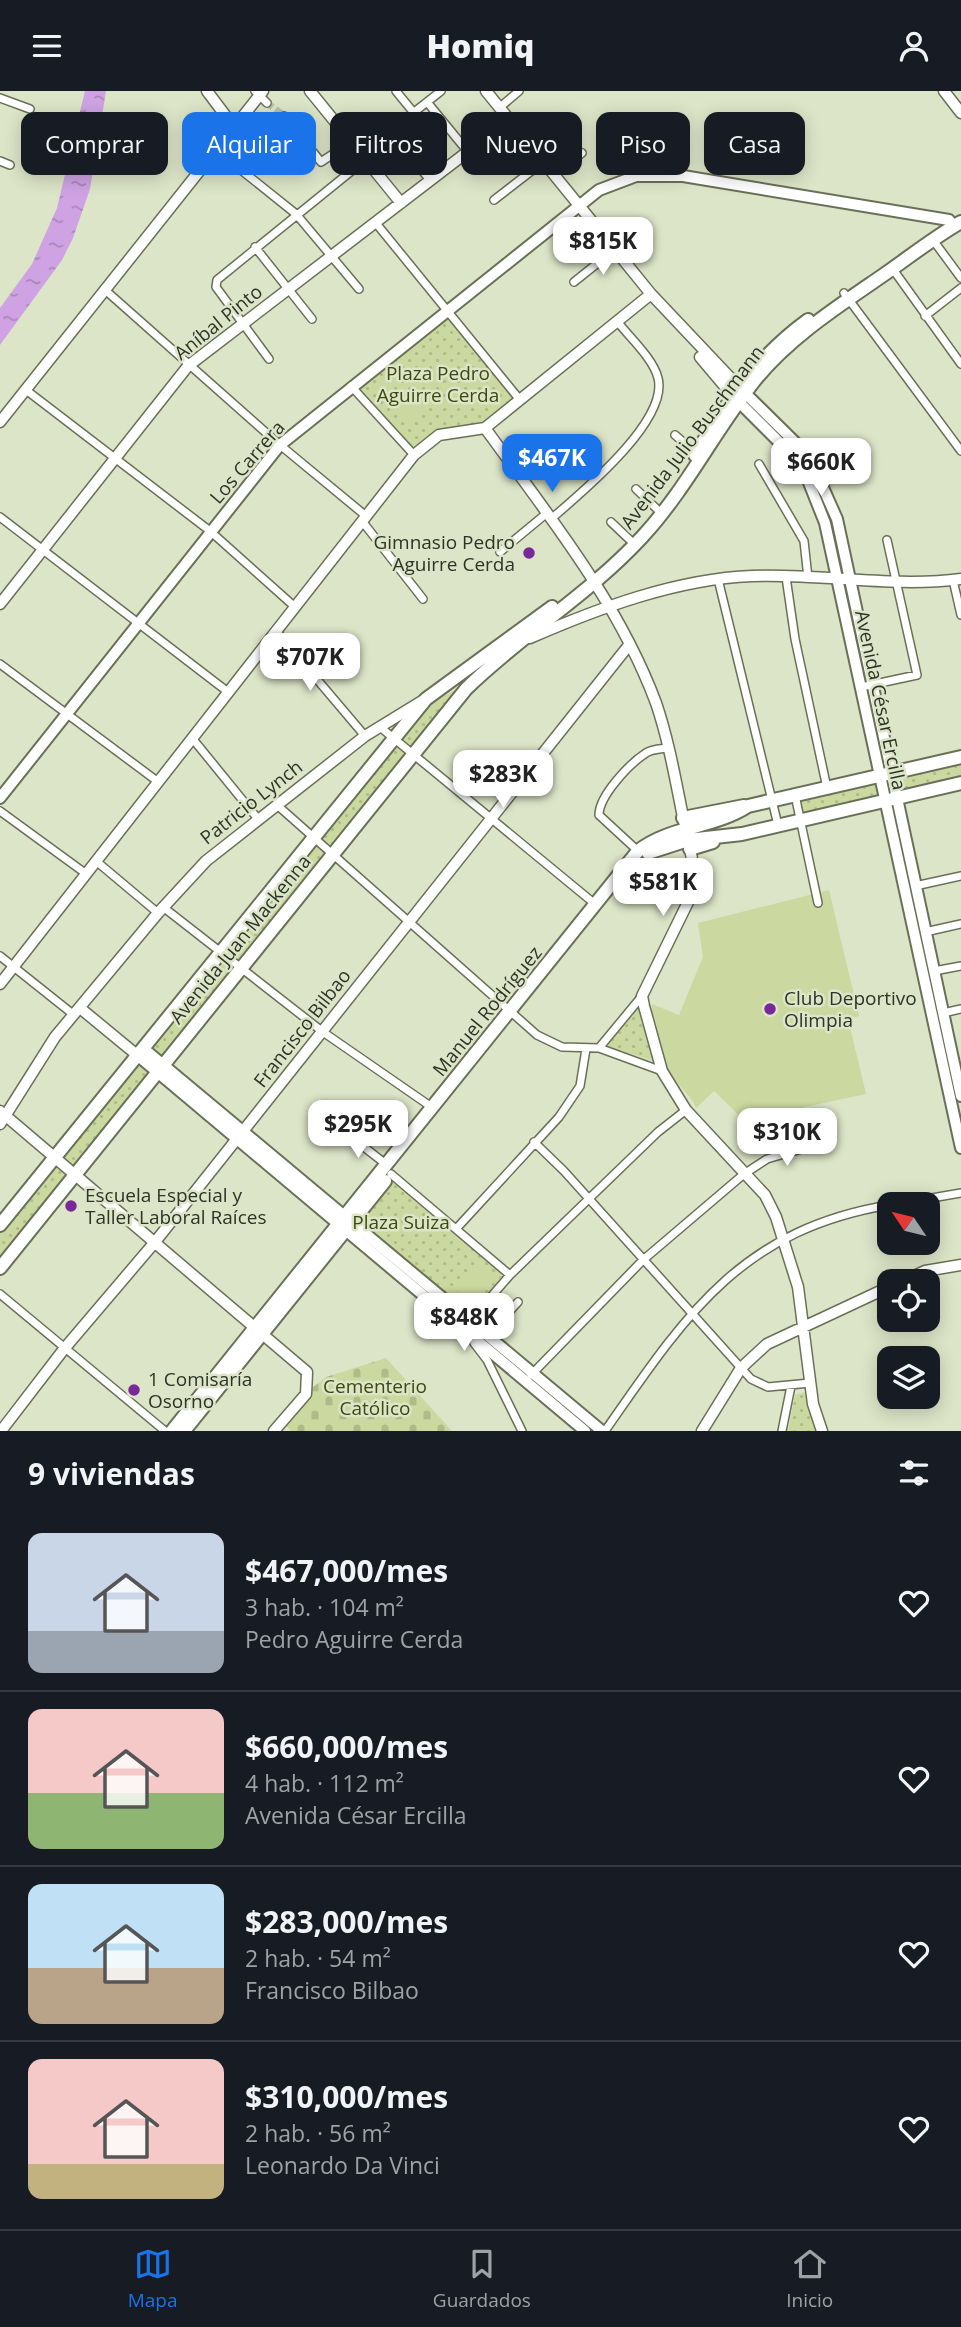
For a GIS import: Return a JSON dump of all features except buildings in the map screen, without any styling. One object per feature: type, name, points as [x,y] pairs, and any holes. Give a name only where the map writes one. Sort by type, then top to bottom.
[{"type":"main road","name":"Los Carrera","points":[[0,798],[280,445],[446,309],[599,190],[636,176],[683,176],[956,221]]},
{"type":"main road","name":"Avenida Julio Buschmann","points":[[846,297],[933,240],[956,221]]},
{"type":"main road","name":"Avenida Julio Buschmann","points":[[595,580],[658,510],[775,345],[956,221]]},
{"type":"main road","name":"Avenida Julio Buschmann","points":[[595,580],[639,541],[674,499],[738,394]]},
{"type":"main road","name":"Avenida César Ercilla","points":[[738,394],[782,427],[808,464],[835,513],[844,580],[961,1148]]},
{"type":"main road","name":"Avenida César Ercilla","points":[[738,394],[771,432],[808,464],[844,580]]},
{"type":"main road","points":[[771,432],[782,427]]},
{"type":"main road","points":[[824,518],[829,512],[835,513]]},
{"type":"main road","name":"Avenida Juan Mackenna","points":[[0,1268],[466,689],[595,580]]},
{"type":"main road","name":"Patricio Lynch","points":[[426,699],[595,580]]},
{"type":"main road","name":"Avenida Juan Mackenna","points":[[0,1225],[426,699]]},
{"type":"main road","points":[[687,834],[748,806],[961,757]]},
{"type":"main road","points":[[687,834],[742,834],[961,783]]},
{"type":"main road","name":"Avenida César Ercilla","points":[[890,799],[915,886],[943,1013],[957,1055],[961,1097]]},
{"type":"main road","name":"Manuel Rodríguez","points":[[389,1170],[433,1108],[514,1014],[638,851],[651,842],[687,834]]},
{"type":"main road","name":"Manuel Rodríguez","points":[[184,1431],[259,1332],[638,862],[656,848],[687,834]]},
{"type":"main road","points":[[140,1051],[467,1325],[491,1358],[529,1377],[603,1431]]},
{"type":"main road","points":[[467,1325],[488,1335],[585,1431]]},
{"type":"main road","name":"Manuel Rodríguez","points":[[173,1431],[259,1332]]},
{"type":"street","points":[[207,91],[223,112]]},
{"type":"street","points":[[310,91],[330,116]]},
{"type":"street","points":[[396,91],[413,112]]},
{"type":"street","points":[[415,112],[441,91]]},
{"type":"street","name":"Avenida César Ercilla","points":[[486,91],[502,112]]},
{"type":"street","points":[[499,108],[519,91]]},
{"type":"street","points":[[944,91],[961,113]]},
{"type":"street","points":[[247,112],[261,95]]},
{"type":"street","points":[[0,98],[30,109]]},
{"type":"street","points":[[427,102],[461,143]]},
{"type":"street","points":[[316,156],[321,162],[330,156]]},
{"type":"street","name":"Aníbal Pinto","points":[[0,604],[188,366],[461,157]]},
{"type":"street","points":[[0,161],[10,165]]},
{"type":"street","points":[[0,422],[194,175]]},
{"type":"street","points":[[247,175],[296,214],[359,289]]},
{"type":"street","points":[[269,359],[216,287],[217,280],[342,175]]},
{"type":"street","points":[[378,175],[401,203]]},
{"type":"street","points":[[426,175],[430,180]]},
{"type":"street","points":[[494,200],[526,175]]},
{"type":"street","name":"Avenida César Ercilla","points":[[554,176],[738,394]]},
{"type":"street","points":[[375,222],[520,400]]},
{"type":"street","points":[[933,240],[961,278]]},
{"type":"street","points":[[255,247],[312,319]]},
{"type":"street","points":[[574,282],[614,250]]},
{"type":"street","points":[[892,268],[961,364]]},
{"type":"street","points":[[925,316],[961,288]]},
{"type":"street","points":[[104,289],[364,519],[424,599]]},
{"type":"street","points":[[0,983],[414,455],[439,435],[485,428],[651,294]]},
{"type":"street","points":[[846,297],[961,451]]},
{"type":"street","points":[[500,552],[590,484],[626,446],[657,403],[660,386],[656,370],[617,321]]},
{"type":"street","points":[[954,355],[961,349]]},
{"type":"street","points":[[351,386],[414,455]]},
{"type":"street","points":[[26,390],[210,531],[295,607]]},
{"type":"street","points":[[485,428],[595,580],[629,645],[656,703],[687,834],[694,884],[691,896],[642,996],[599,1048]]},
{"type":"street","points":[[675,435],[696,453]]},
{"type":"street","points":[[759,464],[804,541],[808,578]]},
{"type":"street","points":[[636,489],[658,510]]},
{"type":"street","points":[[0,517],[229,692]]},
{"type":"street","points":[[611,522],[631,541]]},
{"type":"street","points":[[866,686],[917,675],[887,540]]},
{"type":"street","points":[[786,577],[795,639],[827,788]]},
{"type":"street","name":"Avenida Juan Mackenna","points":[[520,642],[610,607],[718,579],[786,577],[957,580]]},
{"type":"street","points":[[718,579],[778,825]]},
{"type":"street","points":[[957,580],[961,615]]},
{"type":"street","points":[[276,631],[365,736]]},
{"type":"street","name":"Francisco Bilbao","points":[[1,1431],[64,1349],[155,1243],[323,1032],[408,920],[629,645]]},
{"type":"street","points":[[0,664],[157,781]]},
{"type":"street","name":"Patricio Lynch","points":[[2,1117],[76,1011],[161,910],[206,862],[365,736],[426,699]]},
{"type":"street","points":[[380,727],[596,904]]},
{"type":"street","points":[[192,738],[258,819]]},
{"type":"street","points":[[638,851],[599,815],[599,805],[648,751],[668,748]]},
{"type":"street","points":[[794,795],[818,903]]},
{"type":"street","points":[[277,805],[548,1042],[586,1049],[599,1048],[662,1071]]},
{"type":"street","points":[[0,811],[85,873]]},
{"type":"street","points":[[96,861],[323,1032],[433,1108]]},
{"type":"street","points":[[915,886],[961,876]]},
{"type":"street","points":[[925,932],[961,924]]},
{"type":"street","points":[[0,956],[76,1011],[140,1051]]},
{"type":"street","points":[[934,971],[961,966]]},
{"type":"street","points":[[642,996],[662,1071],[686,1110],[765,1195],[785,1240],[798,1287],[810,1383],[822,1431]]},
{"type":"street","points":[[943,1013],[961,1009]]},
{"type":"street","points":[[456,1229],[559,1117],[580,1086],[586,1049]]},
{"type":"street","points":[[467,1325],[510,1275],[657,1132],[686,1110]]},
{"type":"street","points":[[2,1117],[56,1156],[307,1372],[309,1385],[306,1394],[274,1431]]},
{"type":"street","points":[[346,1133],[510,1275]]},
{"type":"street","points":[[534,1142],[741,1368],[760,1385],[791,1386],[810,1383]]},
{"type":"street","points":[[529,1377],[643,1260],[744,1174],[766,1159],[822,1143]]},
{"type":"street","points":[[940,1197],[961,1193]]},
{"type":"street","points":[[603,1431],[691,1313],[740,1266],[820,1222],[848,1212],[877,1207]]},
{"type":"street","points":[[940,1269],[961,1265]]},
{"type":"street","points":[[702,1431],[741,1368],[767,1344],[877,1292]]},
{"type":"street","points":[[0,1294],[165,1431]]},
{"type":"street","points":[[488,1335],[518,1302]]},
{"type":"street","points":[[491,1358],[522,1431]]},
{"type":"street","points":[[782,1431],[791,1386]]},
{"type":"green space","name":"Plaza Pedro Aguirre Cerda","points":[[447,315],[516,401],[484,425],[455,428],[415,451],[357,387]]},
{"type":"green space","points":[[400,392],[424,408],[413,423],[390,407]]},
{"type":"green space","points":[[465,685],[0,1263],[0,1228],[419,709]]},
{"type":"green space","points":[[961,761],[961,781],[900,795],[895,777]]},
{"type":"green space","points":[[875,780],[879,797],[801,816],[797,799]]},
{"type":"green space","name":"Club Deportivo Olimpia","points":[[829,890],[859,1016],[848,1019],[866,1094],[744,1120],[714,1091],[696,1108],[664,1061],[655,1037],[652,1004],[679,1015],[703,957],[698,923]]},
{"type":"green space","points":[[640,1004],[654,1061],[607,1046]]},
{"type":"green space","name":"Plaza Suiza","points":[[393,1180],[503,1275],[470,1315],[360,1221]]},
{"type":"green space","points":[[481,1264],[496,1277],[472,1305],[457,1292]]},
{"type":"green space","name":"Cementerio Católico","points":[[386,1358],[452,1431],[291,1431],[283,1423],[308,1391],[326,1377]]},
{"type":"green space","points":[[805,1392],[817,1431],[788,1431],[795,1395]]},
{"type":"water","points":[[85,91],[106,91],[103,112],[80,112]]},
{"type":"water","points":[[65,175],[92,175],[73,238],[62,260],[0,345],[0,308],[32,264],[57,208]]},
{"type":"tunnel","points":[[267,103],[279,112]]},
{"type":"place","name":"Gimnasio Pedro Aguirre Cerda","points":[[529,553]]},
{"type":"place","name":"Club Deportivo Olimpia","points":[[770,1009]]},
{"type":"place","name":"Escuela Especial y Taller Laboral Raíces","points":[[71,1206]]},
{"type":"place","name":"1 Comisaría Osorno","points":[[134,1390]]}]
